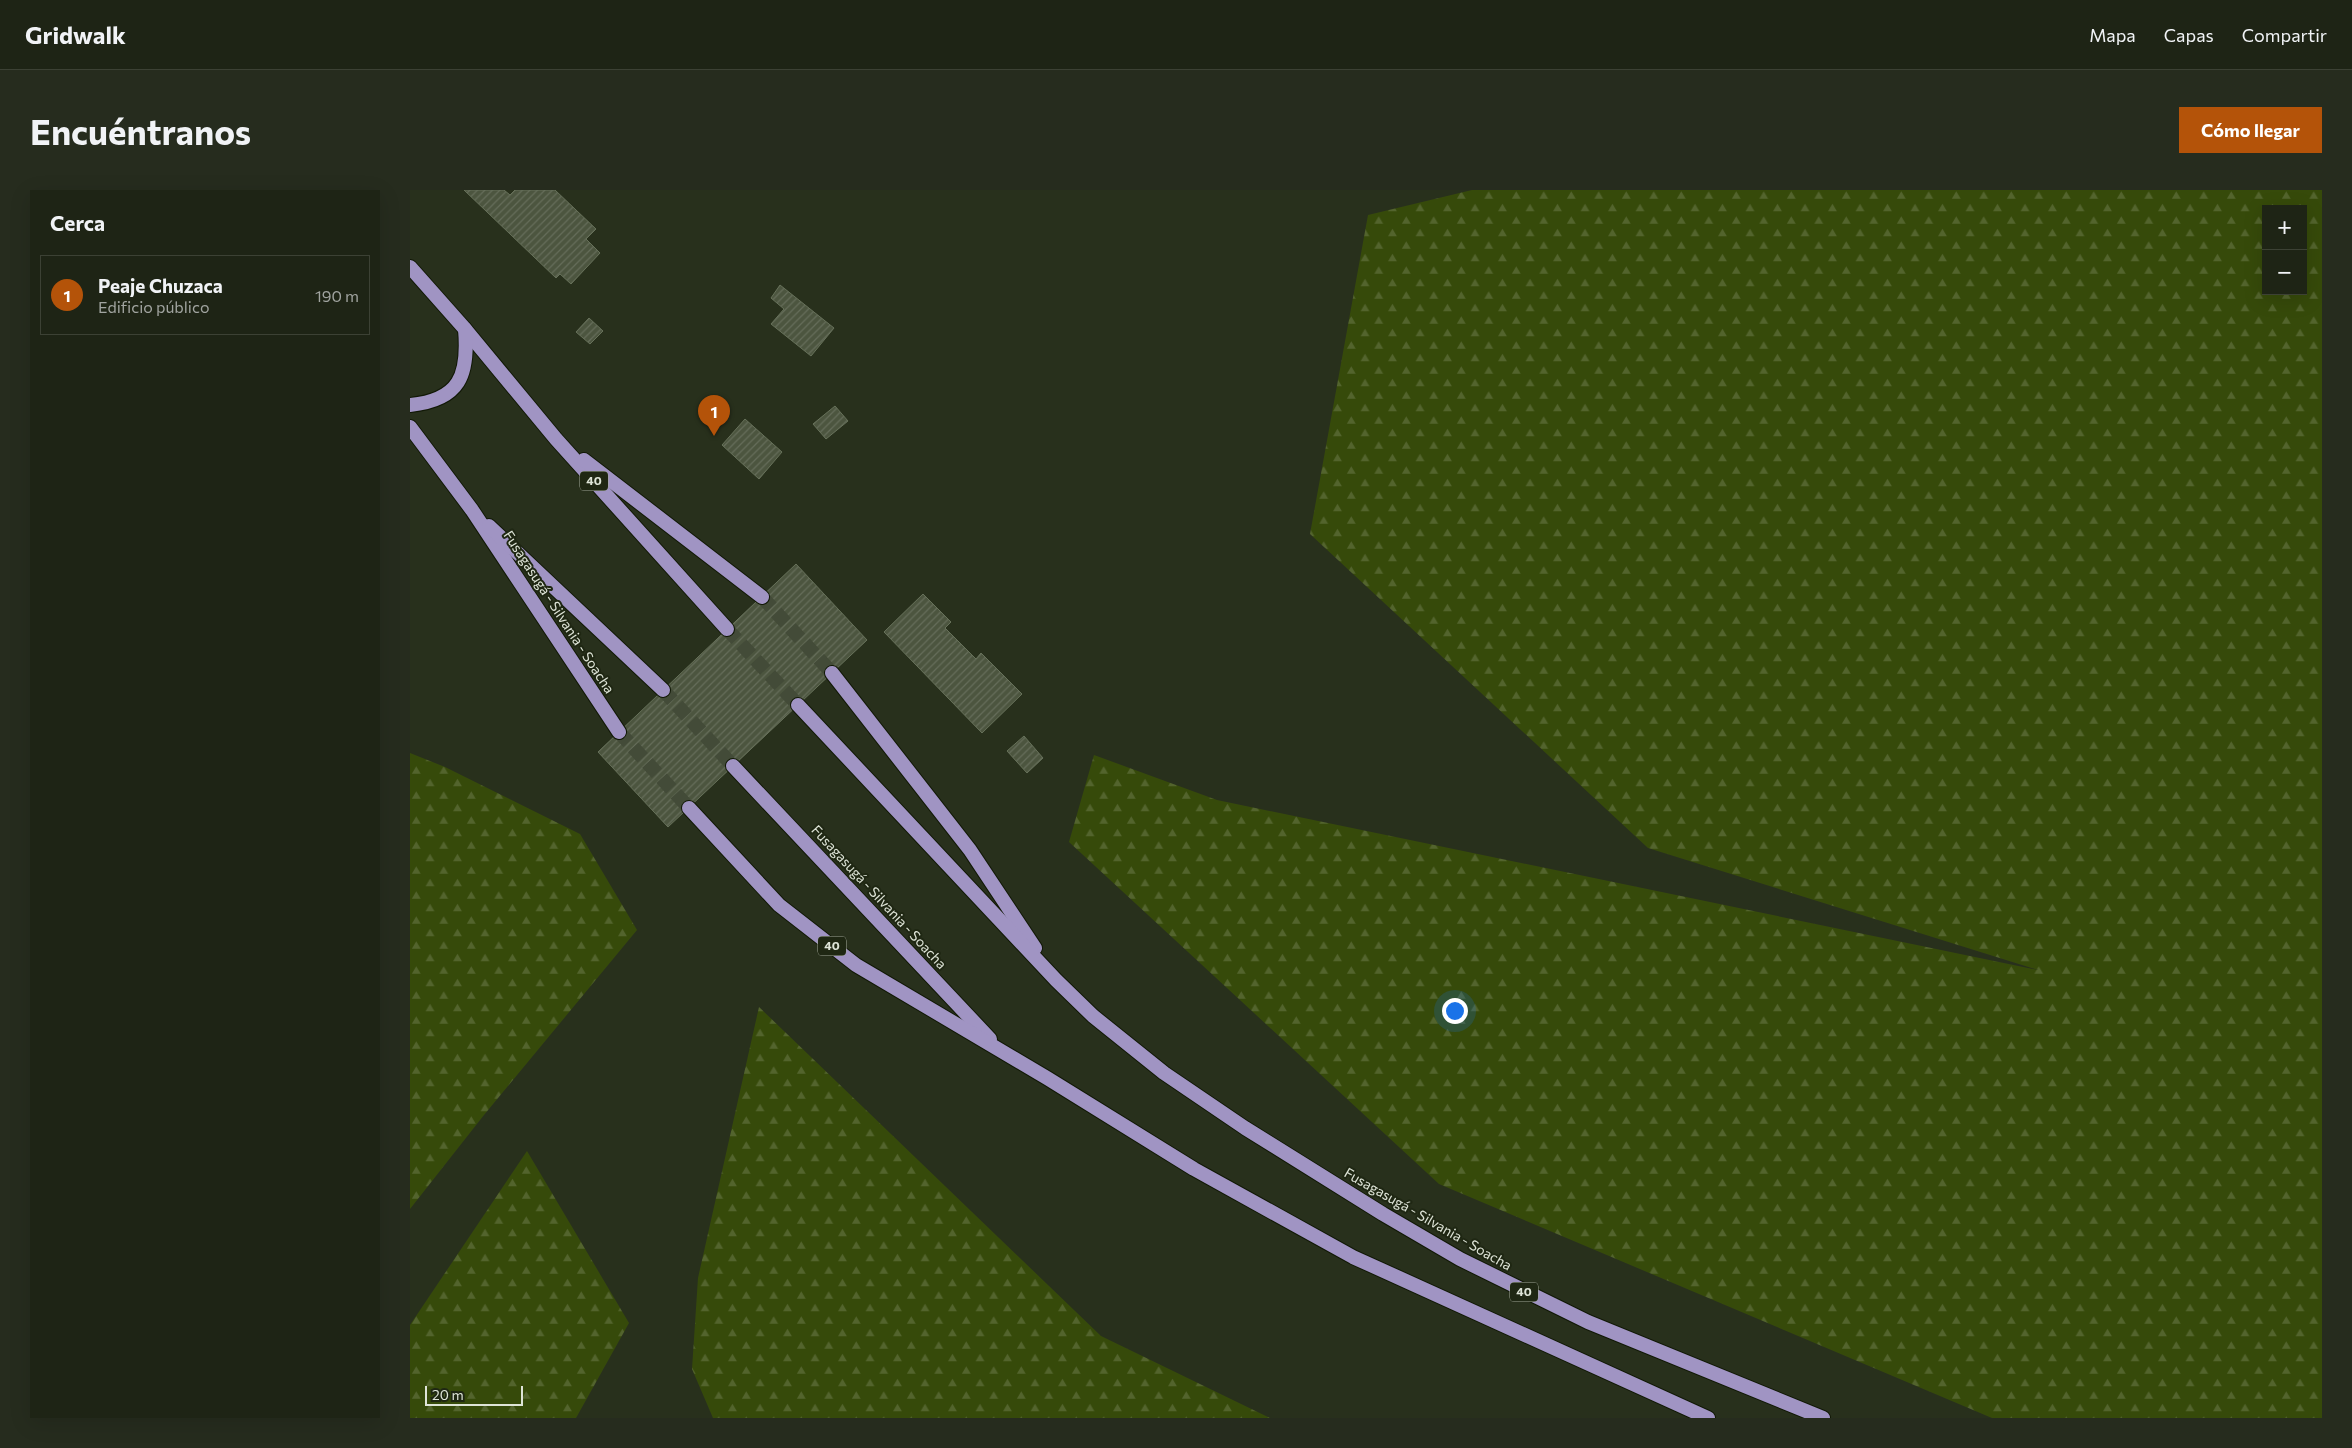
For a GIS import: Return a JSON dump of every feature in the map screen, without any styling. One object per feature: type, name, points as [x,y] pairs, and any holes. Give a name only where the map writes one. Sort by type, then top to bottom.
[{"type":"highway","name":"40","points":[[410,267],[465,329],[556,439],[728,629]]},
{"type":"highway","points":[[410,405],[430,403],[449,393],[462,376],[467,356],[465,329]]},
{"type":"highway","name":"Fusagasugá - Silvania - Soacha","points":[[410,427],[472,510],[619,732]]},
{"type":"highway","name":"40","points":[[556,439],[762,597]]},
{"type":"highway","name":"Fusagasugá - Silvania - Soacha","points":[[472,510],[663,690]]},
{"type":"highway","name":"Fusagasugá - Silvania - Soacha","points":[[832,673],[970,850],[1056,980]]},
{"type":"highway","name":"Fusagasugá - Silvania - Soacha","points":[[798,705],[1056,980],[1093,1016],[1164,1073],[1253,1134],[1460,1259],[1588,1322],[1823,1418]]},
{"type":"highway","name":"Fusagasugá - Silvania - Soacha","points":[[734,766],[1001,1050]]},
{"type":"highway","name":"Fusagasugá - Silvania - Soacha","points":[[689,808],[780,905],[856,965],[1001,1050],[1194,1169],[1353,1257],[1708,1418]]},
{"type":"green space","points":[[1472,190],[2322,190],[2322,1418],[1992,1418],[1439,1184],[1069,842],[1094,755],[1217,800],[2038,970],[1648,848],[1310,534],[1368,215]]},
{"type":"green space","points":[[410,753],[445,767],[580,834],[637,930],[484,1115],[410,1209]]},
{"type":"green space","points":[[759,1007],[1101,1336],[1270,1418],[713,1418],[692,1369],[698,1278]]},
{"type":"green space","points":[[527,1151],[629,1323],[576,1418],[410,1418],[410,1325]]},
{"type":"building","points":[[464,190],[504,190],[510,195],[515,190],[555,190],[596,229],[586,239],[600,253],[571,284],[560,274],[556,278]]},
{"type":"building","points":[[780,285],[834,328],[811,356],[771,324],[784,309],[771,298]]},
{"type":"building","points":[[589,318],[603,331],[590,344],[576,332]]},
{"type":"building","points":[[835,406],[848,421],[826,439],[813,424]]},
{"type":"building","points":[[745,419],[782,452],[759,479],[722,445]]},
{"type":"building","points":[[796,564],[867,640],[668,827],[598,752]]},
{"type":"building","points":[[923,594],[951,622],[945,628],[976,659],[981,653],[1022,694],[982,733],[884,632]]},
{"type":"building","points":[[1024,736],[1043,758],[1027,773],[1007,751]]},
{"type":"tunnel","points":[[762,597],[832,673]]},
{"type":"tunnel","points":[[727,629],[798,705]]},
{"type":"tunnel","points":[[663,690],[733,766]]},
{"type":"tunnel","points":[[619,732],[689,808]]},
{"type":"place","name":"Peaje Chuzaca","points":[[714,436]]}]
